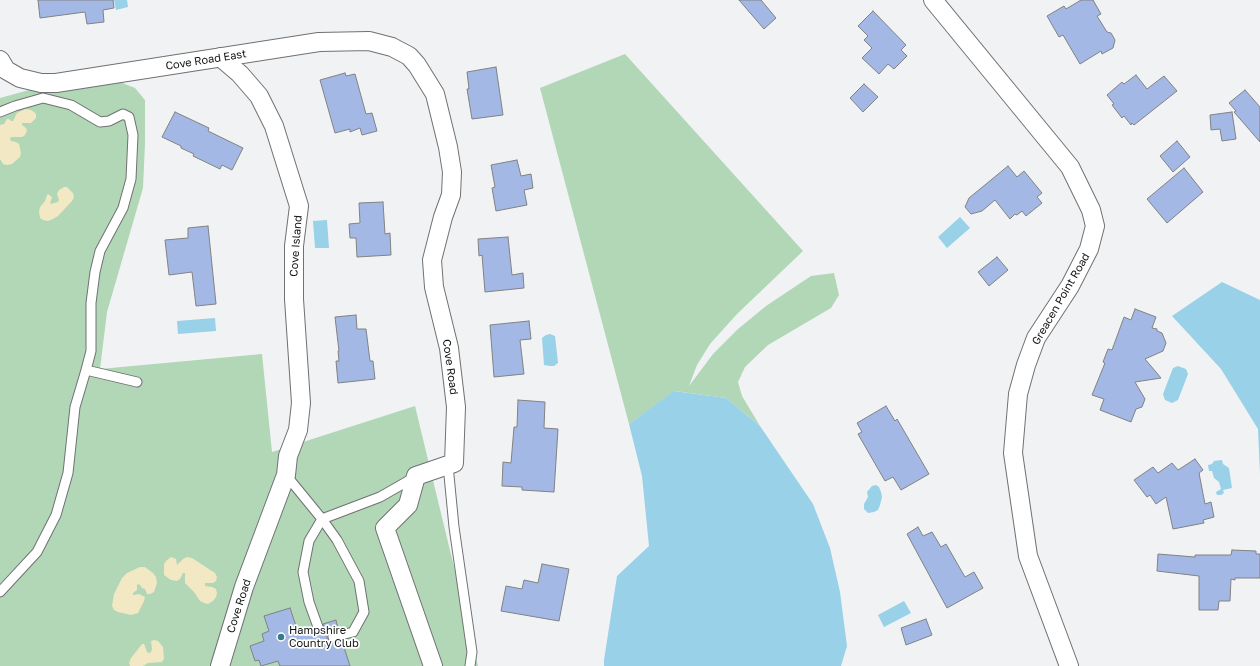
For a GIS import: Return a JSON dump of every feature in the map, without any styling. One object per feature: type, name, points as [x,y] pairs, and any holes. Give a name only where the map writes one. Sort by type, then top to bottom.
[{"type":"street","name":"Greacen Point Road","points":[[933,0],[1070,167],[1091,210],[1095,226],[1089,250],[1070,286],[1036,338],[1026,365],[1018,394],[1013,453],[1028,556],[1069,666]]},
{"type":"street","name":"Cove Road East","points":[[0,60],[6,70],[20,78],[41,83],[56,83],[320,42],[368,41],[392,47]]},
{"type":"street","name":"Cove Road","points":[[392,47],[409,56],[417,65],[435,94],[451,165],[451,195],[443,217],[432,260],[434,287],[449,348],[456,407],[454,462],[448,464]]},
{"type":"street","name":"Cove Island","points":[[220,57],[240,74],[259,96],[274,126],[299,206],[294,246],[294,299],[301,403],[298,430],[288,456]]},
{"type":"street","name":"Cove Road","points":[[220,666],[244,587],[286,475],[288,456]]},
{"type":"street","points":[[433,666],[385,528],[408,505],[416,476],[448,464]]},
{"type":"lane","points":[[0,112],[43,98],[71,105],[100,122],[109,121],[123,114],[129,117],[133,135],[131,179],[123,208],[100,251],[95,272],[91,303],[91,351],[75,407],[68,473],[56,515],[37,552],[0,592]]},
{"type":"lane","points":[[86,370],[137,382]]},
{"type":"lane","points":[[448,464],[454,527],[472,652],[470,666]]},
{"type":"lane","points":[[286,475],[337,540],[359,581],[364,612],[353,632],[333,637]]},
{"type":"lane","points":[[318,627],[309,602],[303,572],[309,541],[322,519],[380,497],[416,476]]},
{"type":"green space","points":[[625,54],[803,251],[737,314],[710,344],[697,365],[689,386],[713,354],[738,329],[766,306],[811,276],[834,273],[839,295],[831,308],[768,345],[745,367],[738,382],[742,396],[760,426],[726,398],[675,391],[629,424],[540,88]]},
{"type":"green space","name":"Hampshire Country Club","points":[[120,82],[135,88],[145,100],[143,188],[107,312],[100,369],[262,354],[272,452],[415,406],[478,666],[0,666],[0,98],[29,90],[81,89]]},
{"type":"sand","points":[[25,109],[34,112],[36,114],[36,118],[31,123],[22,123],[27,131],[25,135],[22,137],[11,137],[10,139],[11,141],[19,144],[21,153],[20,157],[12,164],[3,164],[0,159],[0,125],[4,124],[7,119],[13,121],[17,113]]},
{"type":"sand","points":[[67,187],[73,193],[74,197],[72,201],[58,216],[53,219],[48,221],[40,218],[40,207],[45,201],[47,195],[48,194],[52,197],[50,204],[58,202],[59,200],[57,194],[59,190]]},
{"type":"sand","points":[[171,557],[176,559],[177,565],[187,557],[192,558],[215,573],[217,577],[216,581],[213,583],[205,583],[205,586],[216,589],[216,597],[213,601],[208,604],[200,601],[185,583],[185,573],[183,573],[177,581],[171,580],[164,575],[164,564]]},
{"type":"sand","points":[[140,567],[145,567],[156,577],[157,583],[154,592],[147,594],[145,589],[139,584],[137,585],[137,590],[133,593],[133,595],[139,594],[145,597],[138,613],[131,615],[114,610],[112,606],[114,594],[122,578],[127,573]]},
{"type":"sand","points":[[151,641],[158,641],[163,647],[164,659],[162,662],[148,663],[143,666],[130,666],[129,663],[131,658],[142,644],[144,644],[147,652],[149,653],[152,649]]},
{"type":"water","points":[[114,0],[127,0],[128,7],[116,10]]},
{"type":"water","points":[[960,217],[970,228],[947,248],[938,237]]},
{"type":"water","points":[[327,220],[329,248],[315,248],[313,221]]},
{"type":"water","points":[[1222,282],[1260,300],[1260,474],[1258,429],[1221,369],[1172,316]]},
{"type":"water","points":[[215,318],[216,331],[178,334],[177,321]]},
{"type":"water","points":[[550,334],[555,336],[558,363],[554,366],[544,365],[542,338]]},
{"type":"water","points":[[1178,366],[1186,369],[1188,374],[1178,400],[1172,403],[1165,400],[1163,394],[1173,368]]},
{"type":"water","points":[[674,391],[726,398],[760,426],[813,504],[830,548],[840,592],[847,646],[841,666],[604,666],[617,576],[649,546],[642,476],[629,424]]},
{"type":"water","points":[[1222,460],[1223,464],[1229,468],[1232,488],[1223,490],[1224,493],[1217,495],[1216,492],[1221,489],[1219,482],[1214,478],[1212,471],[1209,471],[1208,465],[1212,464],[1214,461]]},
{"type":"water","points":[[876,485],[879,487],[882,497],[880,505],[878,510],[868,513],[864,509],[864,504],[868,497],[867,492],[872,486]]},
{"type":"water","points":[[904,601],[911,613],[884,627],[878,615]]},
{"type":"building","points":[[38,0],[113,0],[114,8],[103,10],[104,22],[87,24],[85,12],[40,18]]},
{"type":"building","points":[[739,0],[761,0],[776,18],[764,29]]},
{"type":"building","points":[[1081,0],[1093,0],[1101,14],[1097,16],[1107,32],[1111,33],[1115,40],[1113,48],[1102,54],[1101,51],[1080,64],[1063,35],[1059,37],[1047,16],[1064,6],[1066,9]]},
{"type":"building","points":[[873,11],[906,45],[901,50],[907,56],[894,69],[888,64],[879,74],[862,58],[872,48],[864,40],[868,36],[858,26]]},
{"type":"building","points":[[496,67],[503,115],[472,119],[467,89],[469,89],[467,72]]},
{"type":"building","points":[[345,73],[346,76],[355,74],[366,114],[372,113],[377,131],[362,135],[360,128],[350,132],[350,129],[335,133],[320,80]]},
{"type":"building","points":[[1136,75],[1147,89],[1164,76],[1177,91],[1134,125],[1132,123],[1131,125],[1124,116],[1122,118],[1112,105],[1114,104],[1107,95],[1122,82],[1124,84]]},
{"type":"building","points":[[864,84],[878,97],[863,112],[850,98]]},
{"type":"building","points":[[1245,90],[1260,107],[1260,142],[1234,112],[1236,111],[1229,103]]},
{"type":"building","points":[[175,112],[209,128],[208,131],[243,148],[232,170],[222,165],[220,169],[193,156],[194,154],[181,148],[181,146],[162,137]]},
{"type":"building","points":[[1232,112],[1236,139],[1222,141],[1220,129],[1211,130],[1210,115]]},
{"type":"building","points":[[1177,141],[1190,157],[1173,172],[1160,156]]},
{"type":"building","points":[[517,160],[521,176],[531,174],[533,188],[524,190],[527,205],[496,211],[492,188],[495,187],[491,165]]},
{"type":"building","points":[[1008,166],[1017,177],[1024,171],[1042,193],[1037,197],[1042,203],[1026,216],[1022,211],[1017,215],[1015,214],[1010,219],[995,200],[982,211],[971,214],[965,207],[969,198]]},
{"type":"building","points":[[1184,168],[1203,192],[1167,223],[1147,199]]},
{"type":"building","points":[[383,202],[385,234],[390,233],[391,255],[357,257],[356,238],[350,238],[349,224],[360,223],[359,203]]},
{"type":"building","points":[[208,226],[216,304],[196,306],[192,272],[169,275],[165,240],[188,238],[188,228]]},
{"type":"building","points":[[508,237],[512,275],[523,273],[524,288],[485,292],[482,255],[479,256],[478,239]]},
{"type":"building","points":[[997,257],[1008,270],[989,286],[978,272]]},
{"type":"building","points":[[1135,309],[1156,317],[1152,328],[1157,329],[1157,331],[1162,333],[1166,343],[1163,351],[1145,359],[1161,378],[1135,382],[1145,399],[1142,407],[1136,409],[1131,422],[1100,410],[1104,399],[1092,395],[1105,363],[1103,362],[1108,349],[1112,350],[1124,317],[1131,320]]},
{"type":"building","points":[[356,315],[357,329],[366,329],[370,361],[373,361],[375,379],[338,383],[336,361],[339,361],[339,351],[335,317]]},
{"type":"building","points":[[529,321],[531,339],[520,340],[524,374],[494,377],[490,325]]},
{"type":"building","points":[[518,400],[545,402],[544,428],[558,429],[554,492],[522,490],[522,487],[502,486],[503,462],[511,463],[514,427],[517,427]]},
{"type":"building","points":[[886,406],[895,421],[897,419],[929,474],[901,490],[893,477],[885,481],[858,434],[862,432],[857,423]]},
{"type":"building","points":[[1195,459],[1203,470],[1199,473],[1205,504],[1211,502],[1214,517],[1203,520],[1204,523],[1173,529],[1166,497],[1156,504],[1150,495],[1147,497],[1134,480],[1153,467],[1158,473],[1172,463],[1178,470]]},
{"type":"building","points":[[918,527],[923,536],[932,532],[941,547],[946,544],[965,577],[974,572],[983,588],[947,608],[907,534]]},
{"type":"building","points":[[1232,550],[1256,551],[1256,554],[1260,554],[1260,578],[1231,579],[1230,601],[1219,601],[1218,610],[1199,610],[1199,576],[1157,571],[1158,554],[1195,557],[1195,555],[1231,555]]},
{"type":"building","points":[[542,564],[569,569],[559,621],[501,611],[506,586],[522,589],[524,580],[538,583]]},
{"type":"building","points":[[290,608],[298,632],[312,628],[314,632],[320,633],[324,628],[323,624],[336,620],[338,629],[329,632],[327,639],[332,643],[342,641],[350,666],[280,666],[278,661],[261,666],[259,660],[255,661],[250,646],[264,641],[262,634],[269,631],[264,616]]},
{"type":"building","points":[[926,619],[932,635],[906,645],[901,628]]},
{"type":"place","name":"Hampshire Country Club","points":[[281,637]]}]
